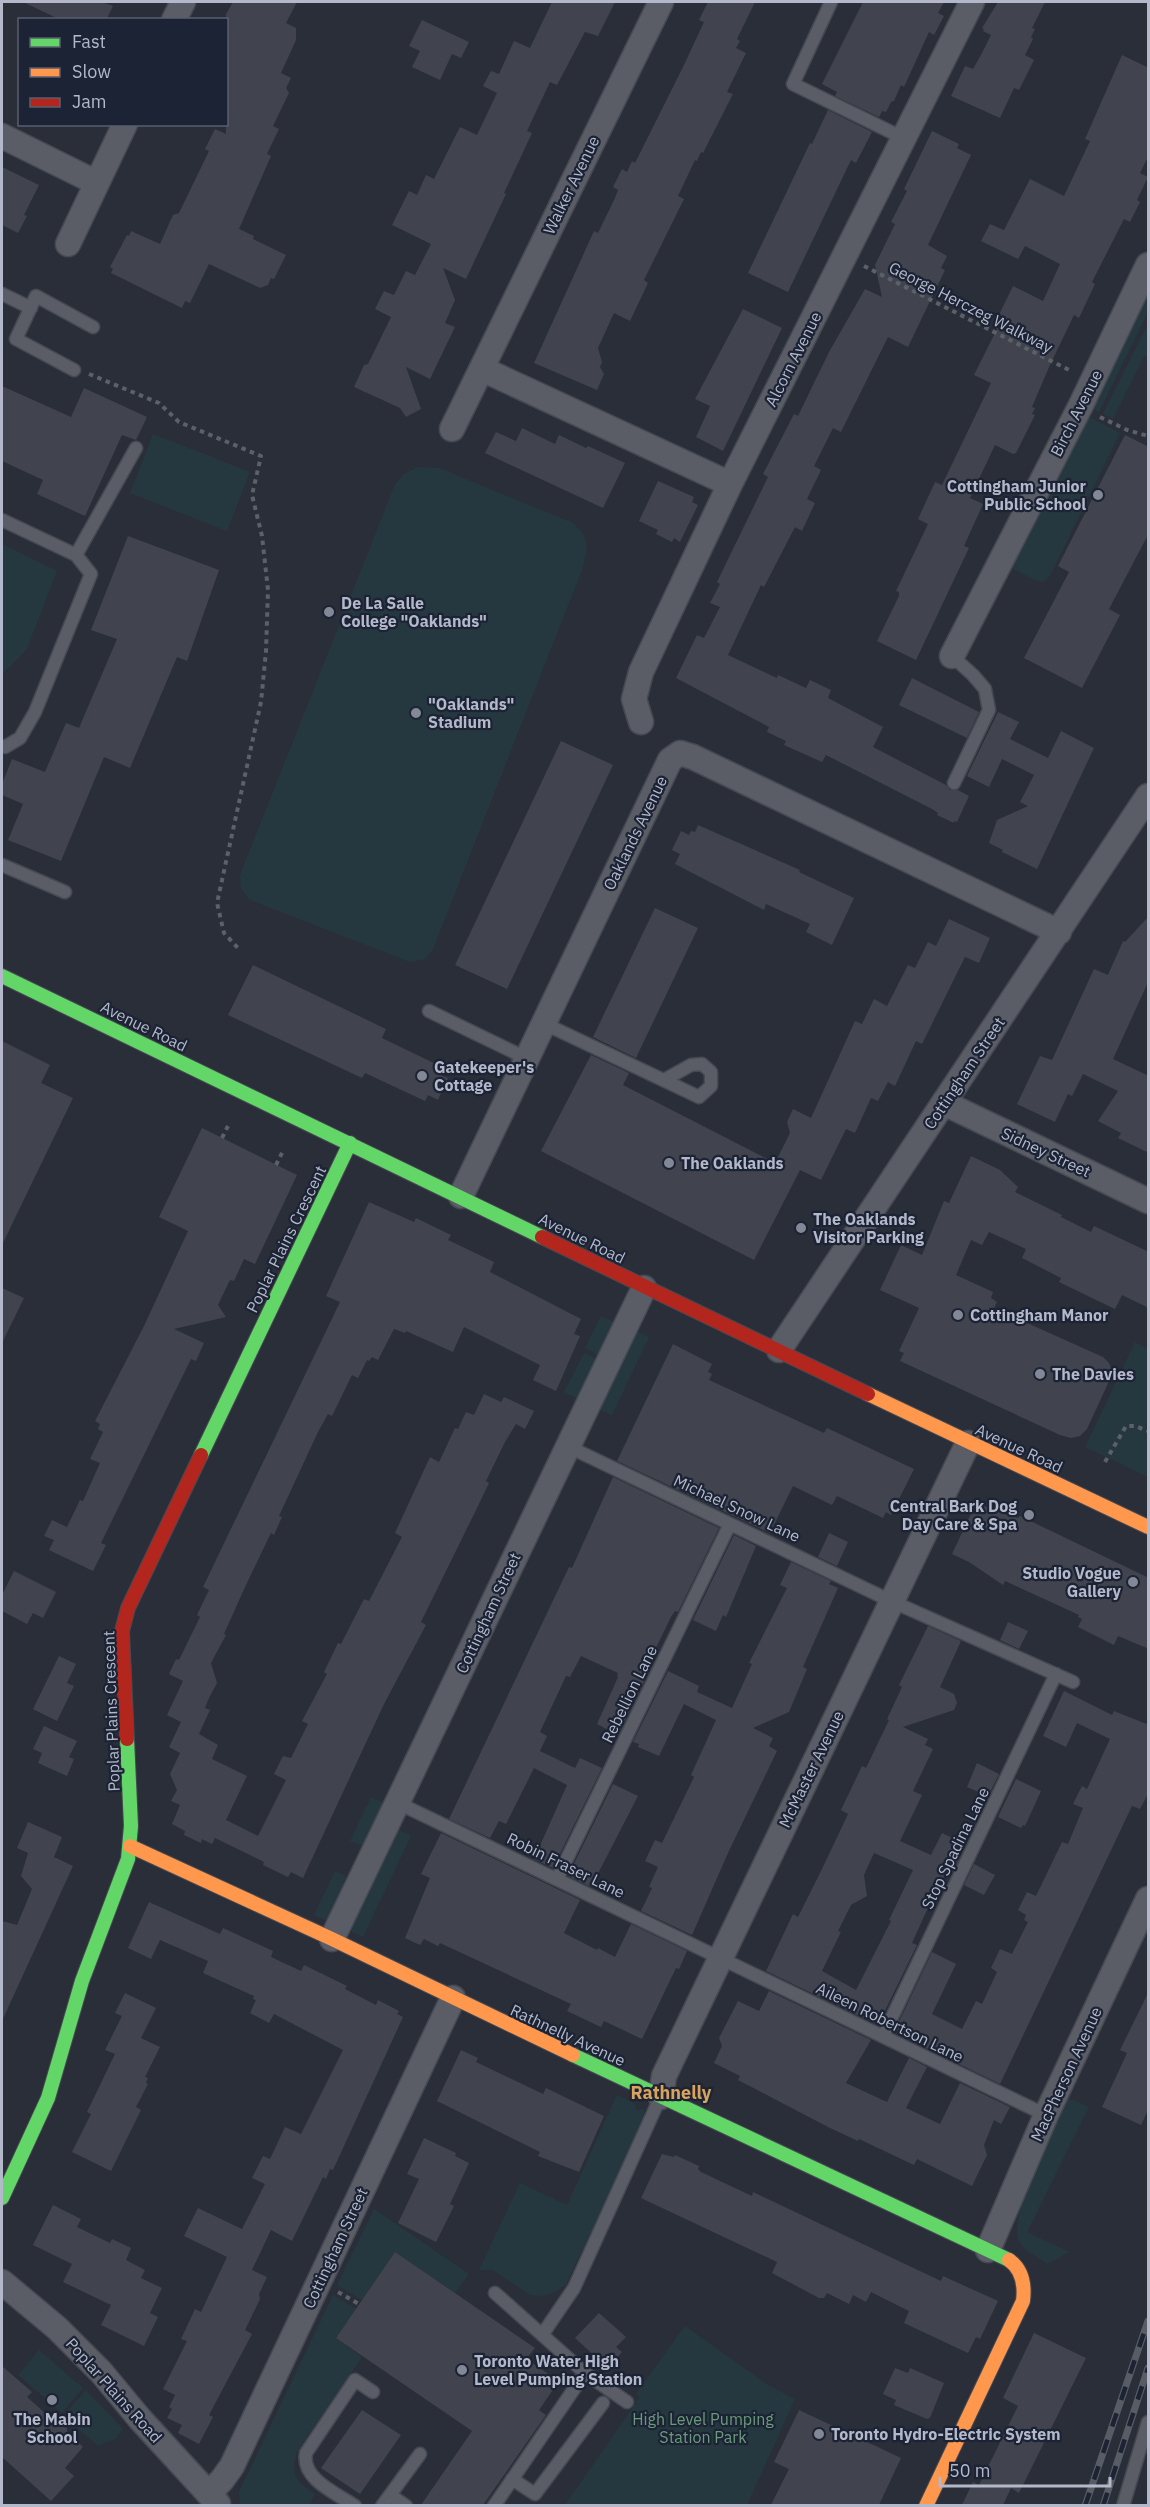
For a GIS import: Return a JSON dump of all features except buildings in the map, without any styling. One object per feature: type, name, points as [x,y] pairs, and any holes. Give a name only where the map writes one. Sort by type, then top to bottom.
[{"type":"street","points":[[175,18],[183,2]]},
{"type":"street","name":"Walker Avenue","points":[[452,429],[661,2]]},
{"type":"street","name":"Alcorn Avenue","points":[[641,722],[634,699],[641,672],[730,484],[972,2]]},
{"type":"street","points":[[68,243],[124,126]]},
{"type":"street","points":[[2,136],[97,183]]},
{"type":"street","name":"Birch Avenue","points":[[952,656],[1080,407],[1149,266]]},
{"type":"street","points":[[482,369],[730,484]]},
{"type":"street","name":"Oaklands Avenue","points":[[460,1196],[545,1024],[670,760],[680,753],[693,757],[1059,932]]},
{"type":"street","name":"Cottingham Street","points":[[779,1350],[1149,796]]},
{"type":"street","name":"Avenue Road","points":[[2,976],[460,1196],[644,1288],[1149,1527]]},
{"type":"street","name":"Sidney Street","points":[[944,1103],[1149,1201]]},
{"type":"street","name":"Poplar Plains Crescent","points":[[2,2198],[48,2098],[82,1980],[123,1875],[130,1846],[122,1631],[128,1608],[350,1143]]},
{"type":"street","name":"Cottingham Street","points":[[332,1940],[644,1288]]},
{"type":"street","name":"McMaster Avenue","points":[[661,2097],[664,2076],[968,1443]]},
{"type":"street","name":"Rathnelly Avenue","points":[[130,1846],[1012,2261],[1022,2272],[1025,2286],[1018,2315],[926,2505]]},
{"type":"street","name":"MacPherson Avenue","points":[[988,2250],[1046,2115],[1149,1899]]},
{"type":"street","name":"Cottingham Street","points":[[214,2499],[222,2480],[232,2466],[453,1998]]},
{"type":"street","name":"Poplar Plains Road","points":[[2,2282],[57,2328],[101,2372],[140,2419],[214,2499]]},
{"type":"lane","points":[[831,2],[793,84],[903,140]]},
{"type":"lane","points":[[2,294],[31,309]]},
{"type":"lane","points":[[74,370],[16,339],[36,296],[93,327]]},
{"type":"lane","points":[[76,555],[136,448]]},
{"type":"lane","points":[[2,520],[76,555],[91,574],[35,712],[20,738],[5,747],[2,746]]},
{"type":"lane","points":[[952,656],[985,689],[989,710],[954,783]]},
{"type":"lane","points":[[2,865],[65,892]]},
{"type":"lane","points":[[429,1011],[528,1059]]},
{"type":"lane","points":[[545,1024],[664,1080]]},
{"type":"lane","name":"Michael Snow Lane","points":[[567,1446],[891,1601],[1073,1682]]},
{"type":"lane","name":"Rebellion Lane","points":[[556,1879],[730,1524]]},
{"type":"lane","name":"Stop Spadina Lane","points":[[883,2036],[1056,1674]]},
{"type":"lane","name":"Robin Fraser Lane","points":[[398,1803],[720,1958]]},
{"type":"lane","name":"Aileen Robertson Lane","points":[[720,1958],[1046,2115]]},
{"type":"lane","points":[[542,2335],[574,2288],[661,2097]]},
{"type":"lane","points":[[495,2293],[585,2373],[627,2402]]},
{"type":"lane","points":[[494,2505],[585,2373]]},
{"type":"lane","points":[[355,2505],[308,2473],[304,2463],[306,2453],[355,2380],[373,2392]]},
{"type":"lane","points":[[512,2479],[535,2494],[603,2403]]},
{"type":"lane","points":[[1123,2505],[1149,2422]]},
{"type":"lane","points":[[382,2505],[420,2454]]},
{"type":"lane","points":[[390,2494],[406,2505]]},
{"type":"path","name":"George Herczeg Walkway","points":[[855,262],[1075,373]]},
{"type":"path","points":[[74,370],[83,371],[159,404],[179,422],[261,456],[252,495],[262,536],[268,590],[266,651],[261,702],[217,903],[224,933],[238,948]]},
{"type":"path","points":[[1100,416],[1128,430],[1149,436]]},
{"type":"path","points":[[222,1138],[228,1126]]},
{"type":"path","points":[[276,1165],[283,1151]]},
{"type":"path","points":[[1105,1462],[1126,1426],[1135,1426],[1149,1431]]},
{"type":"path","points":[[333,2288],[359,2304]]},
{"type":"green space","points":[[1148,292],[1148,312],[1099,412],[1090,408]]},
{"type":"green space","points":[[1148,324],[1148,358],[1144,356],[1113,419],[1103,414]]},
{"type":"green space","points":[[1087,416],[1120,433],[1051,574],[1043,582],[1035,580],[1011,568]]},
{"type":"green space","points":[[153,434],[250,472],[227,531],[130,493]]},
{"type":"green space","name":"\"Oaklands\" Stadium","points":[[418,467],[439,468],[573,523],[583,534],[587,550],[582,570],[433,949],[425,959],[410,962],[250,900],[241,889],[240,875],[395,484],[404,474]]},
{"type":"green space","points":[[2,544],[57,571],[27,649],[2,674]]},
{"type":"green space","points":[[601,1316],[614,1322],[598,1355],[585,1348]]},
{"type":"green space","points":[[639,1332],[649,1337],[612,1415],[598,1409],[632,1339]]},
{"type":"green space","points":[[1135,1342],[1148,1349],[1148,1477],[1085,1447]]},
{"type":"green space","points":[[584,1353],[597,1359],[578,1399],[564,1392]]},
{"type":"green space","points":[[371,1797],[384,1803],[365,1844],[359,1845],[350,1841]]},
{"type":"green space","points":[[397,1829],[411,1836],[363,1937],[352,1932],[351,1927]]},
{"type":"green space","points":[[335,1871],[346,1876],[343,1883],[346,1885],[332,1914],[325,1920],[314,1915]]},
{"type":"green space","points":[[617,2095],[634,2103],[637,2110],[644,2109],[644,2122],[566,2284],[557,2291],[543,2296],[530,2295],[493,2270],[479,2270],[520,2183],[567,2205]]},
{"type":"green space","points":[[1069,2098],[1089,2107],[1027,2232],[1069,2252],[1047,2264],[1021,2245],[1017,2228],[1020,2210],[1035,2170]]},
{"type":"green space","points":[[374,2209],[469,2274],[455,2293],[395,2252],[362,2300],[337,2285]]},
{"type":"green space","points":[[333,2295],[356,2309],[336,2338],[362,2357],[298,2450],[295,2458],[294,2471],[298,2480],[315,2494],[309,2505],[240,2506],[239,2492]]},
{"type":"green space","name":"High Level Pumping Station Park","points":[[685,2326],[768,2385],[795,2399],[747,2505],[565,2505],[640,2397],[636,2394]]},
{"type":"green space","points":[[39,2350],[83,2388],[62,2413],[18,2375]]},
{"type":"green space","points":[[86,2390],[123,2429],[115,2439],[98,2446],[63,2416]]},
{"type":"railway","points":[[1085,2506],[1148,2321]]},
{"type":"railway","points":[[1103,2506],[1148,2368]]},
{"type":"traffic: fast","points":[[2,976],[542,1237]]},
{"type":"traffic: fast","points":[[201,1455],[350,1143]]},
{"type":"traffic: fast","points":[[2,2198],[48,2098],[82,1981],[128,1859],[131,1826],[127,1739]]},
{"type":"traffic: fast","points":[[573,2055],[1009,2260]]},
{"type":"traffic: slow","points":[[868,1394],[1148,1527]]},
{"type":"traffic: slow","points":[[130,1846],[332,1939],[573,2055]]},
{"type":"traffic: slow","points":[[926,2506],[1023,2301],[1022,2278],[1017,2268],[1009,2260]]},
{"type":"traffic: jam","points":[[542,1237],[868,1394]]},
{"type":"traffic: jam","points":[[127,1739],[122,1631],[128,1608],[201,1455]]},
{"type":"place","name":"Cottingham Junior Public School","points":[[1098,495]]},
{"type":"place","name":"De La Salle College \"Oaklands\"","points":[[329,612]]},
{"type":"place","name":"\"Oaklands\" Stadium","points":[[416,713]]},
{"type":"place","name":"Gatekeeper's Cottage","points":[[422,1076]]},
{"type":"place","name":"The Oaklands","points":[[669,1163]]},
{"type":"place","name":"The Oaklands Visitor Parking","points":[[801,1228]]},
{"type":"place","name":"Cottingham Manor","points":[[958,1315]]},
{"type":"place","name":"The Davies","points":[[1040,1374]]},
{"type":"place","name":"Central Bark Dog Day Care & Spa","points":[[1029,1515]]},
{"type":"place","name":"Studio Vogue Gallery","points":[[1133,1582]]},
{"type":"place","name":"Toronto Water High Level Pumping Station","points":[[462,2370]]},
{"type":"place","name":"The Mabin School","points":[[52,2400]]},
{"type":"place","name":"Toronto Hydro-Electric System","points":[[819,2434]]},
{"type":"district","name":"Rathnelly","points":[[671,2092]]}]
